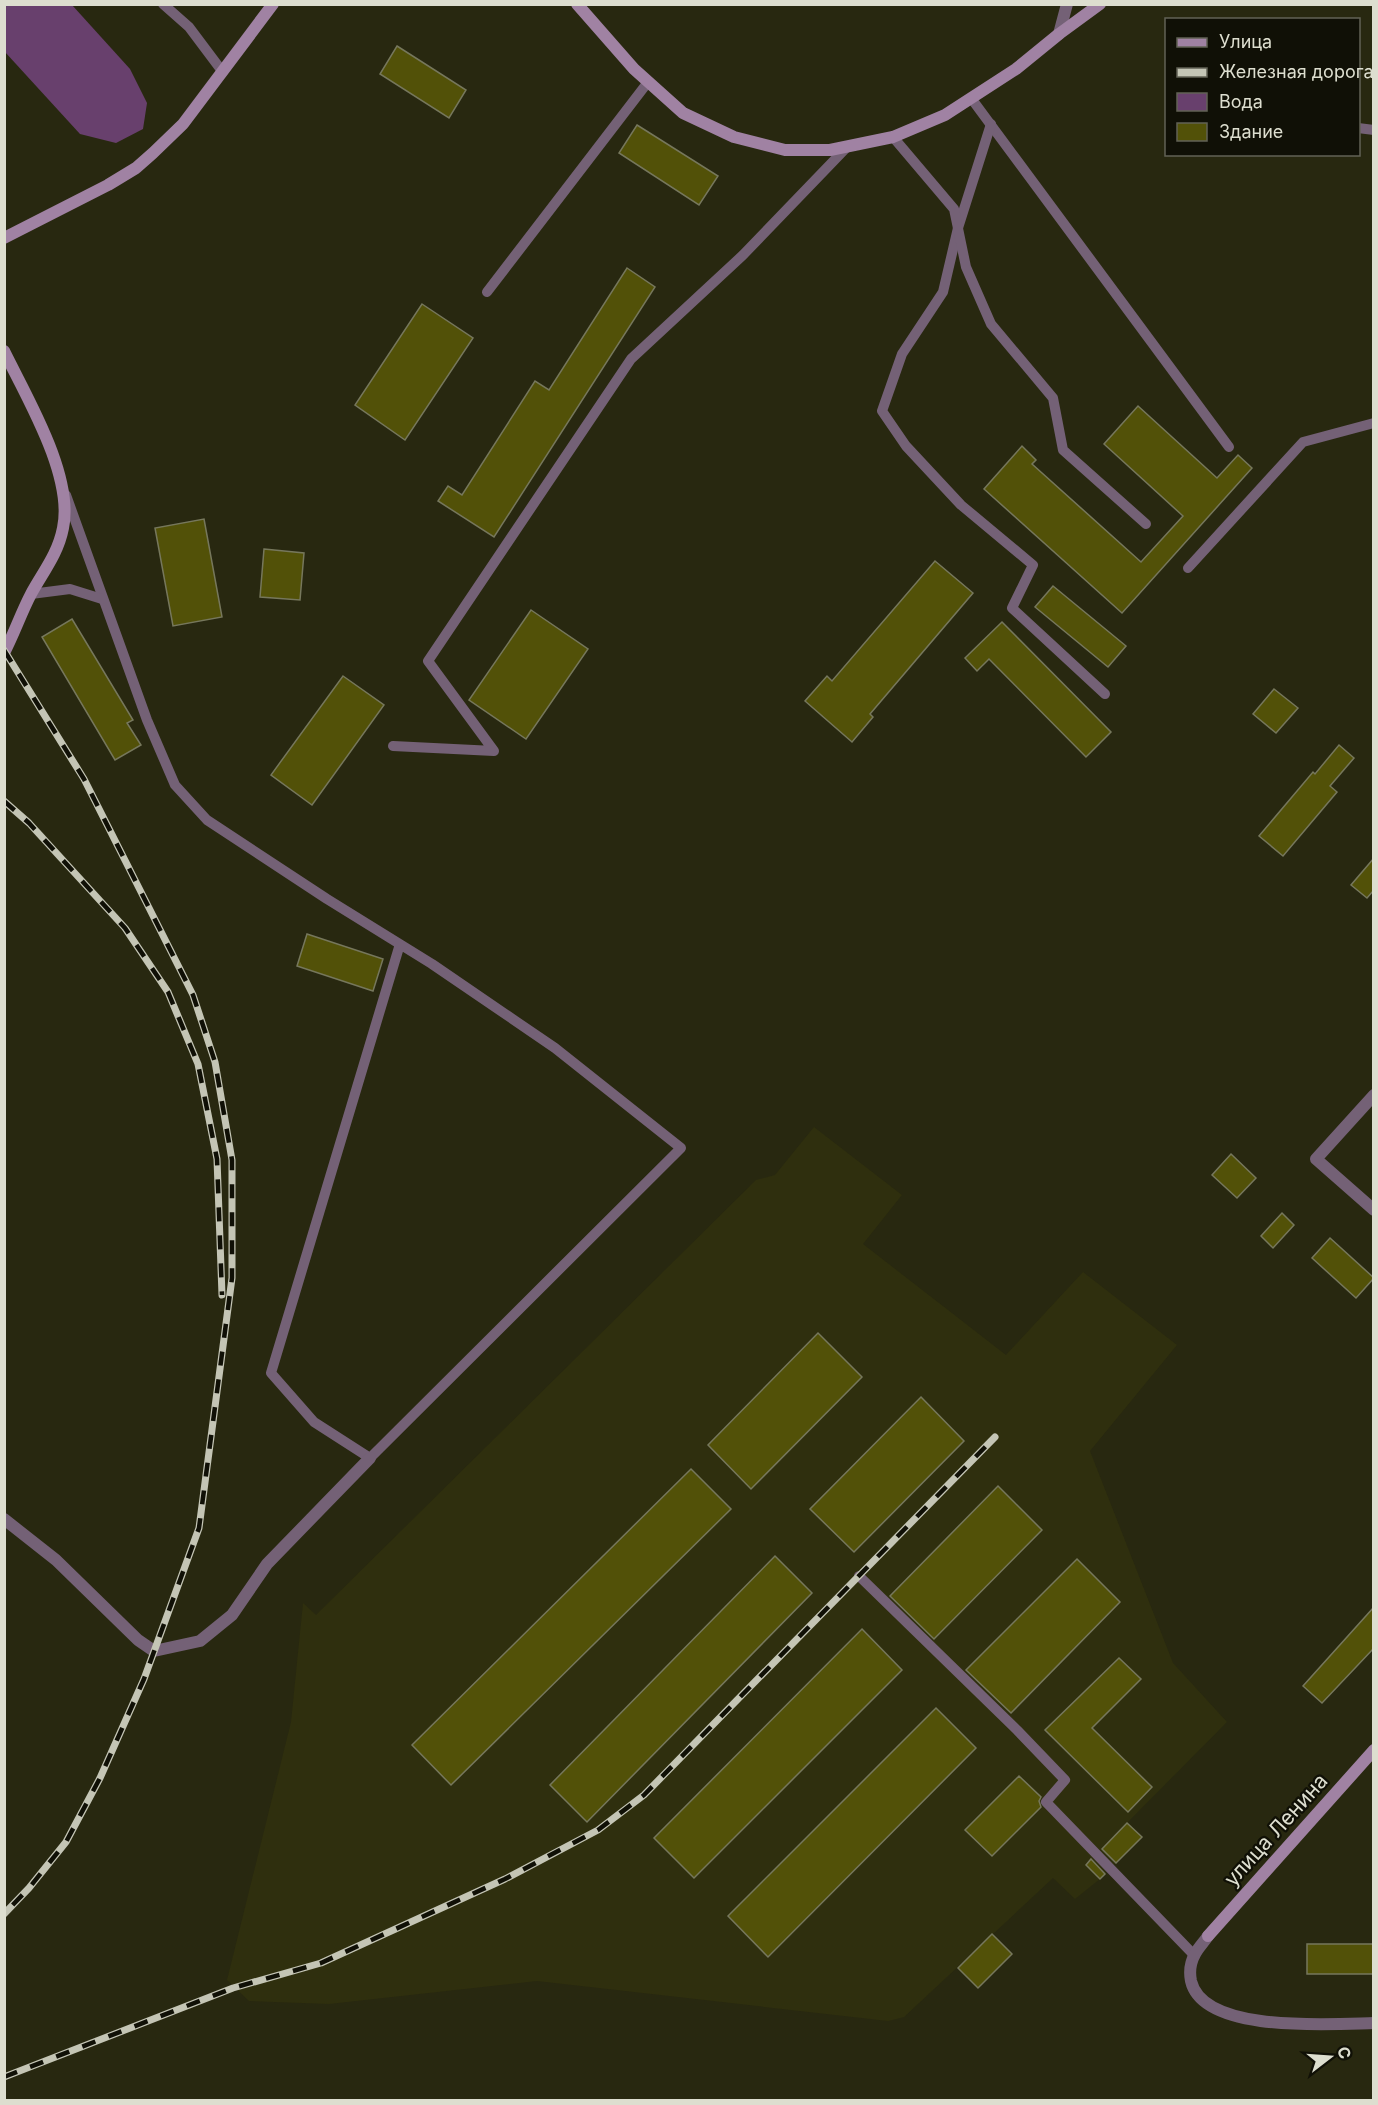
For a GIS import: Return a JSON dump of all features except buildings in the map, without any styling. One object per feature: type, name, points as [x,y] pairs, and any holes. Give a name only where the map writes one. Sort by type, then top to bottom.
[{"type":"street","points":[[4,238],[108,185],[136,168],[183,124],[273,4]]},
{"type":"street","points":[[577,4],[634,69],[683,113],[734,137],[785,150],[830,150],[893,137],[945,115],[1016,69],[1100,4]]},
{"type":"street","points":[[1059,34],[1067,4]]},
{"type":"street","points":[[4,351],[51,448],[65,499],[64,528],[53,560],[31,594],[5,652]]},
{"type":"street","points":[[1374,1095],[1316,1159],[1374,1210]]},
{"type":"street","points":[[4,1519],[56,1560],[138,1640],[154,1651],[200,1641],[232,1615],[267,1564],[370,1458]]},
{"type":"street","name":"улица Ленина","points":[[1194,1955],[1374,1750]]},
{"type":"street","points":[[1194,1955],[1189,1970],[1193,1987],[1203,2001],[1236,2018],[1298,2024],[1374,2024]]},
{"type":"lane","points":[[163,4],[189,27],[222,71]]},
{"type":"lane","points":[[486,292],[648,82]]},
{"type":"lane","points":[[971,98],[1229,447]]},
{"type":"lane","points":[[990,124],[958,228],[943,292],[902,354],[882,411],[906,446],[961,506],[1033,565],[1012,608],[1105,694]]},
{"type":"lane","points":[[893,137],[954,209],[966,267],[991,324],[1053,398],[1063,450],[1146,524]]},
{"type":"lane","points":[[393,746],[494,751],[428,661],[631,359],[743,255],[847,147]]},
{"type":"lane","points":[[1188,568],[1303,442],[1374,423]]},
{"type":"lane","points":[[59,475],[147,720],[175,785],[207,820],[400,944],[555,1048],[681,1148],[370,1458],[314,1422],[271,1373],[400,944]]},
{"type":"lane","points":[[31,594],[70,589],[102,599]]},
{"type":"lane","points":[[859,1576],[1065,1780],[1046,1802],[1194,1955]]},
{"type":"shaded area","points":[[814,1127],[902,1195],[863,1244],[1006,1355],[1083,1272],[1177,1345],[1090,1451],[1173,1663],[1227,1722],[1128,1822],[1142,1837],[1100,1879],[1075,1899],[1053,1878],[904,2017],[888,2021],[537,1981],[329,2004],[249,2001],[227,1980],[291,1722],[303,1603],[316,1615],[756,1180],[775,1175]]},
{"type":"water","points":[[4,5],[72,5],[130,69],[147,103],[143,129],[116,143],[80,134],[5,52]]},
{"type":"railway","points":[[4,650],[84,779],[193,995],[215,1062],[232,1160],[232,1278],[199,1528],[144,1679],[100,1778],[66,1842],[29,1888],[4,1914]]},
{"type":"railway","points":[[4,801],[29,823],[125,928],[168,992],[198,1064],[217,1159],[222,1295]]},
{"type":"railway","points":[[4,2077],[233,1988],[321,1963],[505,1879],[598,1830],[644,1795],[995,1437]]}]
